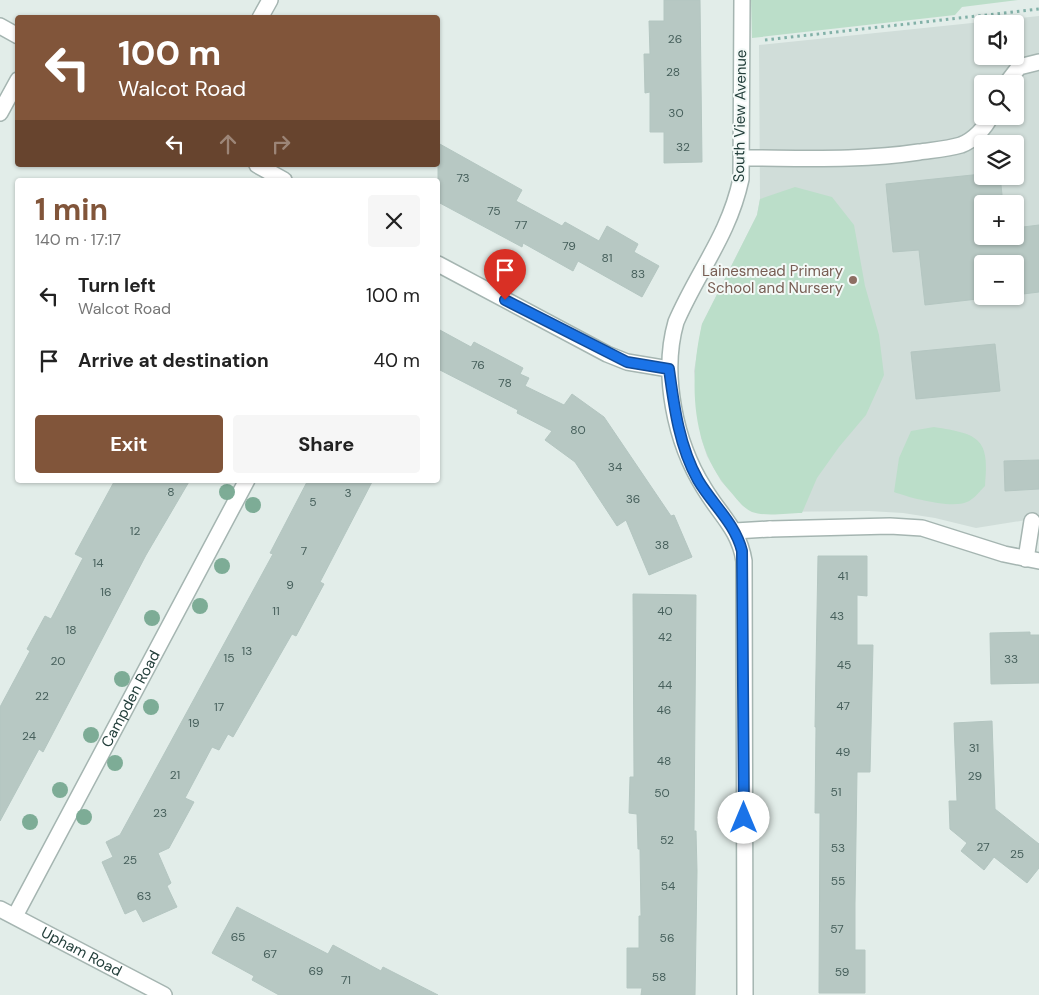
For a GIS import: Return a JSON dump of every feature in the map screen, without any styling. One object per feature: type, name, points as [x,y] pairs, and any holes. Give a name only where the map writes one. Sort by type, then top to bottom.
[{"type":"street","points":[[262,15],[270,0]]},
{"type":"street","name":"South View Avenue","points":[[742,0],[741,179],[728,224],[676,322],[672,334],[669,369],[675,411],[690,463],[710,499],[735,531],[744,561],[745,995]]},
{"type":"street","points":[[0,26],[15,34]]},
{"type":"street","points":[[1013,75],[1019,67],[1039,62]]},
{"type":"street","points":[[0,113],[15,86]]},
{"type":"street","points":[[742,158],[847,158],[898,155],[961,145],[970,140],[985,125]]},
{"type":"street","points":[[261,167],[280,178]]},
{"type":"street","points":[[440,265],[607,354],[627,362],[669,369]]},
{"type":"street","name":"Campden Road","points":[[15,916],[245,483]]},
{"type":"street","points":[[735,531],[890,526],[922,528],[1032,560],[1032,521]]},
{"type":"street","name":"Upham Road","points":[[0,909],[164,995]]},
{"type":"path","points":[[742,42],[1039,9]]},
{"type":"shaded area","name":"Lainesmead Primary School and Nursery","points":[[1039,16],[1039,518],[976,528],[935,518],[903,513],[869,511],[753,512],[742,505],[721,481],[707,456],[701,438],[694,371],[702,324],[757,215],[760,199],[759,45],[974,23],[974,65],[1024,65],[1024,18]]},
{"type":"green space","points":[[751,0],[1018,0],[962,7],[955,15],[752,38]]},
{"type":"green space","points":[[795,187],[832,197],[854,225],[865,286],[879,335],[884,375],[866,415],[839,447],[817,478],[802,513],[764,514],[752,512],[740,503],[717,473],[707,454],[696,412],[695,367],[702,324],[757,215],[760,199]]},
{"type":"green space","points":[[934,427],[962,432],[978,441],[983,448],[986,470],[985,486],[967,502],[952,504],[920,500],[894,492],[899,458],[911,431]]},
{"type":"building","points":[[664,0],[700,0],[702,162],[664,163],[664,132],[650,132],[650,92],[645,93],[644,54],[650,54],[649,21],[664,21]]},
{"type":"building","points":[[440,144],[522,190],[516,201],[562,226],[565,222],[599,241],[607,226],[638,244],[634,252],[659,266],[642,297],[578,261],[573,271],[523,243],[522,247],[440,203],[440,178],[438,178]]},
{"type":"building","points":[[974,175],[974,185],[1001,185],[1002,195],[974,195],[974,245],[1024,245],[1024,227],[1039,225],[1039,292],[1024,294],[1024,255],[974,255],[974,299],[925,305],[919,250],[893,252],[886,184]]},
{"type":"building","points":[[440,330],[471,347],[474,342],[523,368],[520,374],[529,378],[525,386],[564,405],[572,394],[604,417],[671,516],[674,515],[692,557],[649,575],[626,520],[617,526],[575,462],[545,440],[552,431],[517,413],[518,410],[440,370]]},
{"type":"building","points":[[995,344],[1000,391],[916,399],[911,352]]},
{"type":"building","points":[[1039,460],[1039,489],[1005,491],[1004,461]]},
{"type":"building","points":[[113,483],[188,483],[146,555],[43,752],[39,749],[0,821],[0,707],[30,651],[27,649],[45,616],[51,619],[83,558],[75,554]]},
{"type":"building","points":[[306,483],[371,483],[320,582],[324,584],[296,636],[292,634],[233,737],[228,734],[219,750],[212,747],[185,798],[194,802],[169,848],[158,853],[171,883],[167,886],[177,907],[143,922],[136,909],[125,914],[102,862],[113,857],[106,842],[120,835],[273,554],[270,553]]},
{"type":"building","points":[[818,556],[867,556],[867,596],[857,595],[857,645],[873,645],[870,772],[857,772],[855,903],[855,950],[865,950],[865,993],[819,993],[820,813],[815,813]]},
{"type":"building","points":[[633,594],[696,595],[694,831],[696,831],[697,871],[695,995],[641,995],[642,988],[627,988],[627,948],[639,948],[639,916],[641,916],[640,849],[638,849],[637,814],[629,813],[630,777],[634,777]]},
{"type":"building","points":[[1030,632],[1030,635],[1039,635],[1039,683],[991,684],[990,633]]},
{"type":"building","points":[[992,721],[995,809],[1039,844],[1039,868],[1027,883],[994,857],[984,870],[961,851],[967,843],[950,829],[949,801],[957,801],[954,723]]},
{"type":"building","points":[[237,907],[328,954],[333,945],[381,971],[383,967],[438,995],[279,995],[252,980],[254,976],[212,953]]},
{"type":"place","name":"Lainesmead Primary School and Nursery","points":[[853,280]]},
{"type":"route","points":[[505,300],[607,354],[647,367],[669,369],[675,411],[690,463],[710,499],[735,531],[740,542],[744,561],[744,818]]}]
